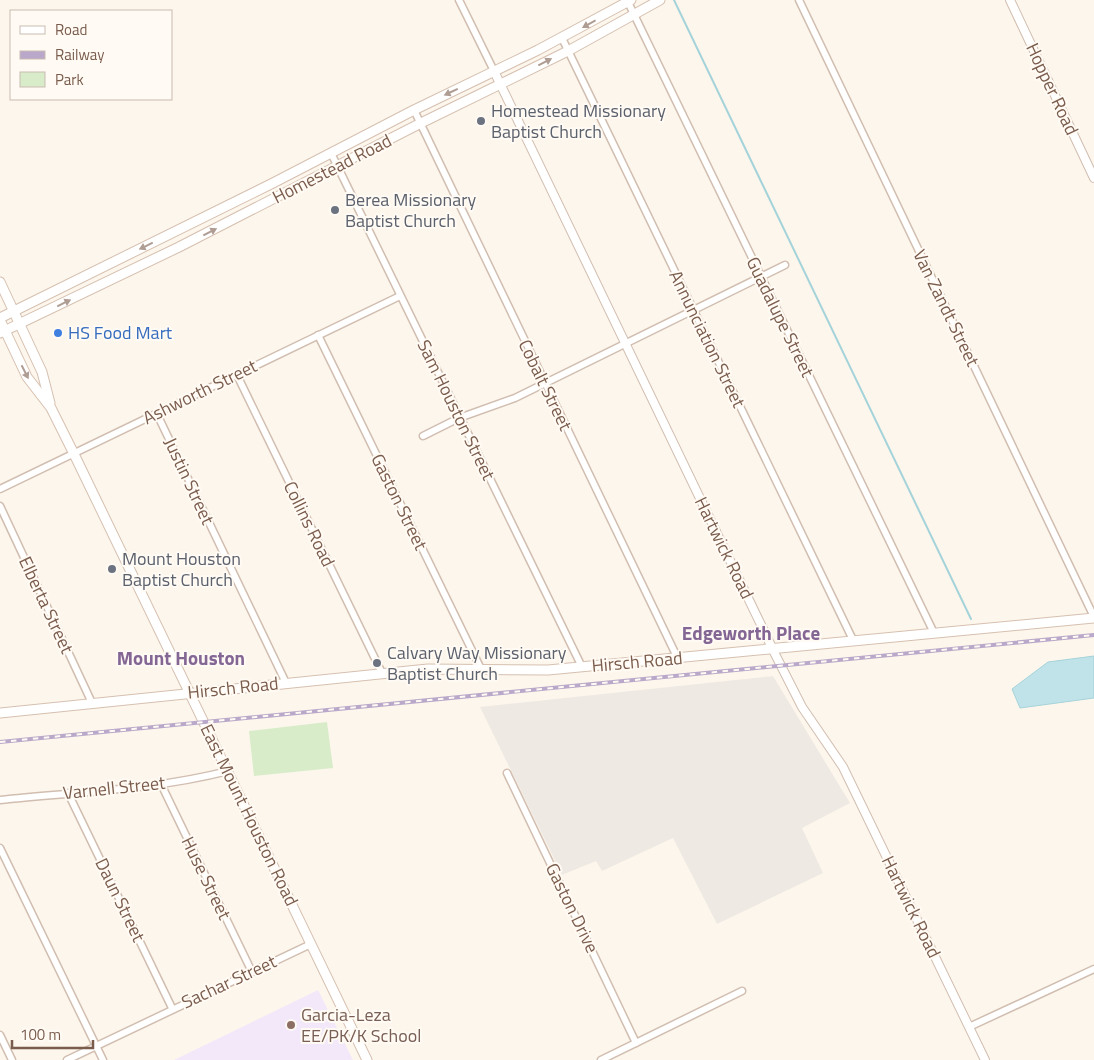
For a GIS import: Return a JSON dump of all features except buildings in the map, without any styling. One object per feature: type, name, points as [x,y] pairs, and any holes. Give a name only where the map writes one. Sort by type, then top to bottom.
[{"type":"main road","name":"Homestead Road","points":[[2,332],[179,247],[421,123],[568,51],[660,0]]},
{"type":"main road","name":"Homestead Road","points":[[0,319],[256,192],[414,110],[562,38],[629,1]]},
{"type":"main road","points":[[256,192],[264,204]]},
{"type":"main road","points":[[172,233],[179,247]]},
{"type":"main road","points":[[98,269],[106,283]]},
{"type":"main road","name":"East Mount Houston Road","points":[[0,282],[42,372],[51,408]]},
{"type":"main road","name":"East Mount Houston Road","points":[[0,319],[2,332],[27,377],[51,408],[74,454],[367,1060]]},
{"type":"main road","name":"Hirsch Road","points":[[0,713],[382,673],[456,668],[518,672],[582,667],[1094,617]]},
{"type":"street","points":[[459,0],[494,71]]},
{"type":"street","name":"Van Zandt Street","points":[[798,0],[1094,617]]},
{"type":"street","name":"Hopper Road","points":[[1010,0],[1094,178]]},
{"type":"street","name":"Guadalupe Street","points":[[629,1],[760,277],[934,633]]},
{"type":"street","name":"Annunciation Street","points":[[562,38],[853,640]]},
{"type":"street","name":"Hartwick Road","points":[[494,71],[772,648],[802,707],[843,768],[985,1060]]},
{"type":"street","name":"Cobalt Street","points":[[414,110],[678,658]]},
{"type":"street","name":"Sam Houston Street","points":[[331,153],[582,667]]},
{"type":"street","points":[[423,436],[459,418],[515,398],[785,265]]},
{"type":"street","name":"Ashworth Street","points":[[0,490],[400,296]]},
{"type":"street","name":"Gaston Street","points":[[318,335],[481,669]]},
{"type":"street","name":"Collins Road","points":[[237,374],[382,673]]},
{"type":"street","name":"Justin Street","points":[[157,414],[286,683]]},
{"type":"street","name":"Elberta Street","points":[[0,506],[92,703]]},
{"type":"street","name":"Varnell Street","points":[[0,800],[161,784],[196,779],[228,771]]},
{"type":"street","name":"Gaston Drive","points":[[507,773],[636,1043]]},
{"type":"street","name":"Huse Street","points":[[161,784],[252,972]]},
{"type":"street","name":"Daun Street","points":[[68,793],[172,1008]]},
{"type":"street","points":[[0,848],[103,1060]]},
{"type":"street","name":"Sachar Street","points":[[66,1060],[172,1008],[311,944]]},
{"type":"street","points":[[969,1027],[1094,970]]},
{"type":"street","points":[[601,1060],[742,991]]},
{"type":"street","points":[[0,1035],[12,1060]]},
{"type":"shaded area","points":[[773,676],[850,803],[802,828],[823,873],[717,924],[673,838],[602,871],[596,861],[562,875],[480,707]]},
{"type":"shaded area","name":"Garcia-Leza EE/PK/K School","points":[[318,990],[353,1060],[174,1060]]},
{"type":"green space","points":[[327,722],[333,768],[254,776],[249,731]]},
{"type":"water","points":[[1094,656],[1094,698],[1020,708],[1012,689],[1048,662]]},
{"type":"waterway","points":[[674,0],[971,619]]},
{"type":"railway","points":[[0,742],[1094,635]]},
{"type":"place","name":"Homestead Missionary Baptist Church","points":[[481,121]]},
{"type":"place","name":"Berea Missionary Baptist Church","points":[[335,210]]},
{"type":"place","name":"HS Food Mart","points":[[58,333]]},
{"type":"place","name":"Mount Houston Baptist Church","points":[[112,569]]},
{"type":"place","name":"Calvary Way Missionary Baptist Church","points":[[377,663]]},
{"type":"place","name":"Garcia-Leza EE/PK/K School","points":[[291,1025]]},
{"type":"district","name":"Edgeworth Place","points":[[751,633]]},
{"type":"district","name":"Mount Houston","points":[[181,658]]}]
